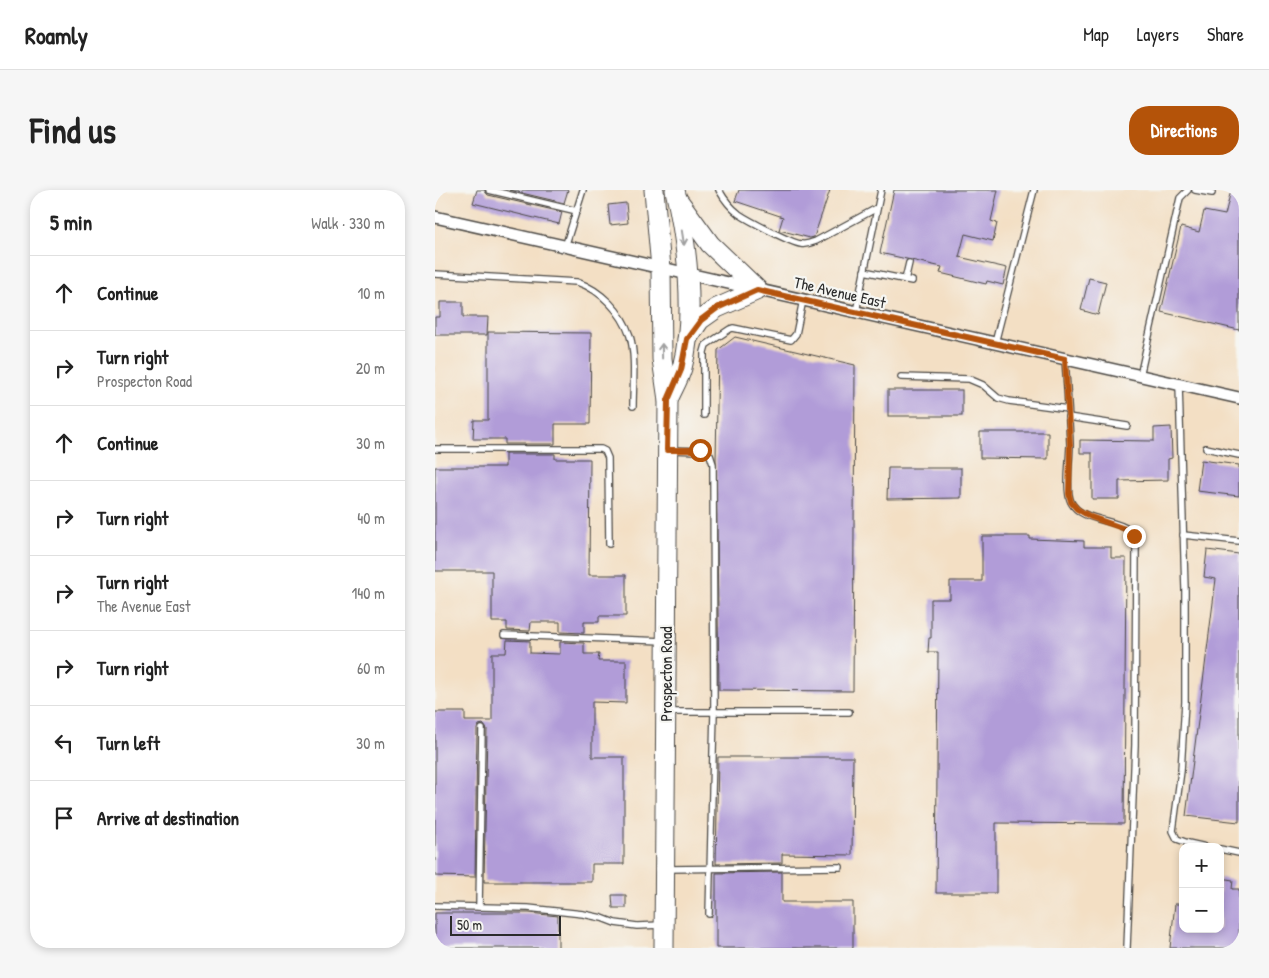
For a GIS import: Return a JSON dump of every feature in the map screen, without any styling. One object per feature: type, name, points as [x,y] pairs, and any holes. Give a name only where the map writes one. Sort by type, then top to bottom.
[{"type":"main road","points":[[654,190],[661,268],[662,359],[668,400]]},
{"type":"main road","points":[[668,400],[681,370],[687,339],[689,275],[676,194]]},
{"type":"main road","points":[[676,194],[711,244],[757,290],[717,308],[701,320],[687,339]]},
{"type":"main road","name":"Prospecton Road","points":[[664,948],[668,400]]},
{"type":"street","name":"The Avenue East","points":[[435,217],[1239,398]]},
{"type":"lane","points":[[489,190],[577,211]]},
{"type":"lane","points":[[565,246],[583,190]]},
{"type":"lane","points":[[719,190],[724,199],[739,214],[801,244],[809,244],[816,241],[877,208]]},
{"type":"lane","points":[[856,312],[881,190]]},
{"type":"lane","points":[[995,343],[1034,190]]},
{"type":"lane","points":[[1140,376],[1180,198],[1188,190]]},
{"type":"lane","points":[[1195,190],[1212,193]]},
{"type":"lane","points":[[905,280],[909,263]]},
{"type":"lane","points":[[865,271],[913,281]]},
{"type":"lane","points":[[435,274],[577,282],[599,292],[619,315],[630,337],[633,364],[633,406]]},
{"type":"lane","points":[[704,415],[704,352],[707,345],[733,328],[791,340],[796,334],[803,300]]},
{"type":"lane","points":[[1065,359],[1068,408],[1069,494],[1071,502],[1077,509],[1091,517],[1128,530],[1134,536],[1136,544],[1135,744],[1127,948]]},
{"type":"lane","points":[[901,377],[969,379],[983,385],[999,398],[1009,402],[1068,408]]},
{"type":"lane","points":[[1179,385],[1185,590],[1185,702],[1181,771],[1173,831],[1177,839],[1188,843]]},
{"type":"lane","points":[[1068,417],[1127,426]]},
{"type":"lane","points":[[1206,448],[1239,454]]},
{"type":"lane","points":[[435,449],[591,449],[605,451],[608,458],[609,544]]},
{"type":"lane","points":[[667,450],[700,450],[710,455],[713,464],[714,712],[709,914]]},
{"type":"lane","points":[[1183,535],[1239,541]]},
{"type":"lane","points":[[504,635],[666,641]]},
{"type":"lane","points":[[665,712],[849,712]]},
{"type":"lane","points":[[479,907],[482,729]]},
{"type":"lane","points":[[1224,851],[1239,853]]},
{"type":"lane","points":[[665,869],[840,867]]},
{"type":"lane","points":[[435,906],[528,908],[564,911],[637,926],[664,925]]},
{"type":"building","points":[[477,190],[484,190],[488,195],[562,212],[559,224],[473,203]]},
{"type":"building","points":[[509,190],[568,190],[564,203]]},
{"type":"building","points":[[739,190],[830,190],[814,237],[810,238],[779,230],[783,217],[735,201]]},
{"type":"building","points":[[894,190],[998,190],[991,221],[997,223],[993,241],[965,234],[959,257],[1007,268],[1003,285],[987,281],[986,284],[940,273],[942,267],[880,253]]},
{"type":"building","points":[[1231,190],[1239,190],[1239,330],[1161,312],[1181,227],[1199,232],[1204,211],[1225,215]]},
{"type":"building","points":[[626,203],[628,223],[610,225],[608,205]]},
{"type":"building","points":[[1089,278],[1106,282],[1098,315],[1081,310]]},
{"type":"building","points":[[440,302],[463,302],[463,317],[488,317],[487,335],[435,335],[435,317],[440,317]]},
{"type":"building","points":[[488,332],[591,333],[590,424],[555,424],[555,444],[505,444],[505,439],[473,439],[474,420],[488,420]]},
{"type":"building","points":[[735,337],[855,365],[853,691],[719,690],[716,460],[718,350]]},
{"type":"building","points":[[888,390],[962,390],[962,416],[888,416]]},
{"type":"building","points":[[1171,427],[1172,458],[1168,459],[1168,480],[1119,481],[1119,499],[1092,499],[1092,453],[1080,453],[1080,440],[1154,441],[1154,428]]},
{"type":"building","points":[[980,432],[1048,432],[1048,459],[980,458]]},
{"type":"building","points":[[505,454],[555,454],[555,459],[590,459],[589,575],[626,575],[626,616],[599,616],[599,622],[584,622],[584,633],[560,632],[560,622],[531,622],[530,631],[507,630],[507,622],[492,622],[492,571],[435,571],[435,467],[505,467]]},
{"type":"building","points":[[1201,460],[1239,465],[1239,496],[1197,491]]},
{"type":"building","points":[[888,468],[961,468],[961,498],[887,499]]},
{"type":"building","points":[[982,536],[1030,536],[1030,539],[1084,541],[1084,547],[1111,547],[1111,558],[1126,558],[1124,824],[996,823],[996,893],[936,893],[938,652],[928,652],[929,638],[931,638],[931,599],[950,599],[950,581],[982,581]]},
{"type":"building","points":[[1207,550],[1239,554],[1239,822],[1186,816],[1216,579],[1204,577]]},
{"type":"building","points":[[507,640],[530,641],[530,653],[560,654],[560,642],[584,643],[584,654],[599,654],[598,661],[626,661],[626,703],[592,702],[592,757],[624,757],[624,864],[592,864],[592,882],[484,882],[487,729],[483,724],[479,725],[477,729],[475,877],[435,876],[435,712],[465,712],[465,721],[492,721],[492,653],[506,653]]},
{"type":"building","points":[[718,757],[853,757],[852,855],[782,854],[782,863],[716,864]]},
{"type":"building","points":[[782,872],[782,902],[853,902],[853,948],[716,948],[716,873]]},
{"type":"building","points":[[1224,879],[1233,880],[1232,889],[1239,889],[1239,948],[1170,948],[1175,904],[1179,904],[1179,933],[1224,933]]},
{"type":"building","points":[[612,895],[626,895],[626,908],[613,908]]},
{"type":"building","points":[[435,913],[529,913],[558,916],[558,948],[435,948]]},
{"type":"route","points":[[700,450],[667,450],[668,400],[681,370],[687,339],[701,320],[717,308],[757,290],[1065,359],[1070,445],[1069,494],[1071,502],[1077,509],[1091,517],[1128,530],[1134,536]]}]
